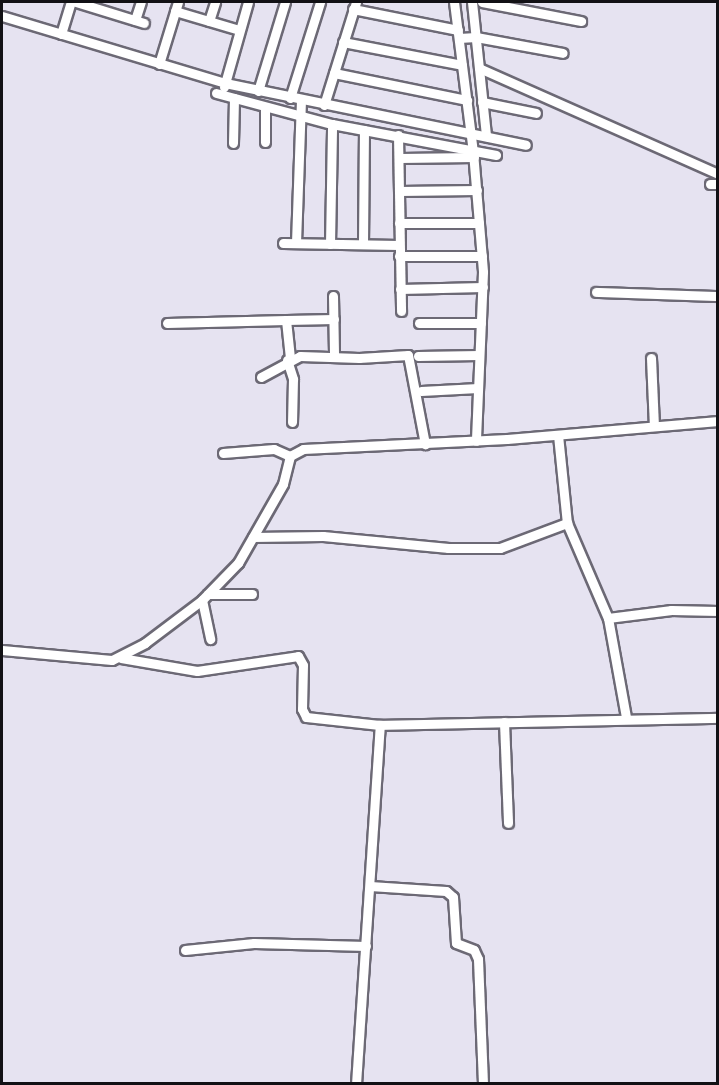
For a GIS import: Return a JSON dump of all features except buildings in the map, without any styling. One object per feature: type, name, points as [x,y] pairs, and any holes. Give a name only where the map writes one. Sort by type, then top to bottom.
[{"type":"street","points":[[61,34],[71,2]]},
{"type":"street","points":[[76,2],[106,6],[140,22],[141,2]]},
{"type":"street","points":[[209,21],[215,2]]},
{"type":"street","points":[[248,2],[220,94],[332,124],[398,135],[474,154]]},
{"type":"street","points":[[258,91],[285,2]]},
{"type":"street","points":[[290,98],[320,2]]},
{"type":"street","points":[[454,2],[474,154],[482,256],[483,287],[476,441]]},
{"type":"street","points":[[472,2],[486,136]]},
{"type":"street","points":[[482,2],[581,21]]},
{"type":"street","points":[[324,105],[354,5],[458,34],[563,53]]},
{"type":"street","points":[[159,64],[176,6],[209,21],[239,30]]},
{"type":"street","points":[[2,16],[225,83],[324,105],[526,144]]},
{"type":"street","points":[[343,42],[462,65]]},
{"type":"street","points":[[479,68],[717,174]]},
{"type":"street","points":[[334,73],[467,100]]},
{"type":"street","points":[[233,142],[234,98]]},
{"type":"street","points":[[296,243],[301,100]]},
{"type":"street","points":[[482,102],[537,113]]},
{"type":"street","points":[[265,107],[266,142]]},
{"type":"street","points":[[330,244],[332,124]]},
{"type":"street","points":[[363,244],[364,129]]},
{"type":"street","points":[[398,135],[401,311]]},
{"type":"street","points":[[400,158],[496,155]]},
{"type":"street","points":[[399,191],[477,190]]},
{"type":"street","points":[[399,223],[479,223]]},
{"type":"street","points":[[283,243],[399,244]]},
{"type":"street","points":[[399,256],[482,256]]},
{"type":"street","points":[[400,289],[483,287]]},
{"type":"street","points":[[596,292],[717,296]]},
{"type":"street","points":[[333,296],[334,356]]},
{"type":"street","points":[[167,323],[334,319]]},
{"type":"street","points":[[286,320],[289,360],[294,385],[292,422]]},
{"type":"street","points":[[419,322],[481,322]]},
{"type":"street","points":[[261,377],[289,360],[408,354],[425,444]]},
{"type":"street","points":[[418,356],[479,355]]},
{"type":"street","points":[[651,358],[654,426]]},
{"type":"street","points":[[421,391],[478,388]]},
{"type":"street","points":[[121,658],[205,597],[238,563],[283,484],[290,456],[303,449],[476,441],[717,421]]},
{"type":"street","points":[[558,435],[567,523],[608,618],[626,717]]},
{"type":"street","points":[[223,453],[274,450],[290,456]]},
{"type":"street","points":[[253,537],[322,536],[448,548],[500,548],[567,523]]},
{"type":"street","points":[[205,597],[252,594]]},
{"type":"street","points":[[205,597],[210,639]]},
{"type":"street","points":[[608,618],[671,610],[717,611]]},
{"type":"street","points":[[2,650],[75,658],[121,658],[197,671],[298,656],[303,665],[302,709],[306,717],[380,725],[626,717],[717,718]]},
{"type":"street","points":[[504,722],[508,823]]},
{"type":"street","points":[[356,1083],[380,725]]},
{"type":"street","points":[[370,886],[446,891],[453,897],[456,943],[474,950],[478,959],[483,1083]]},
{"type":"street","points":[[185,950],[254,943],[366,946]]}]
